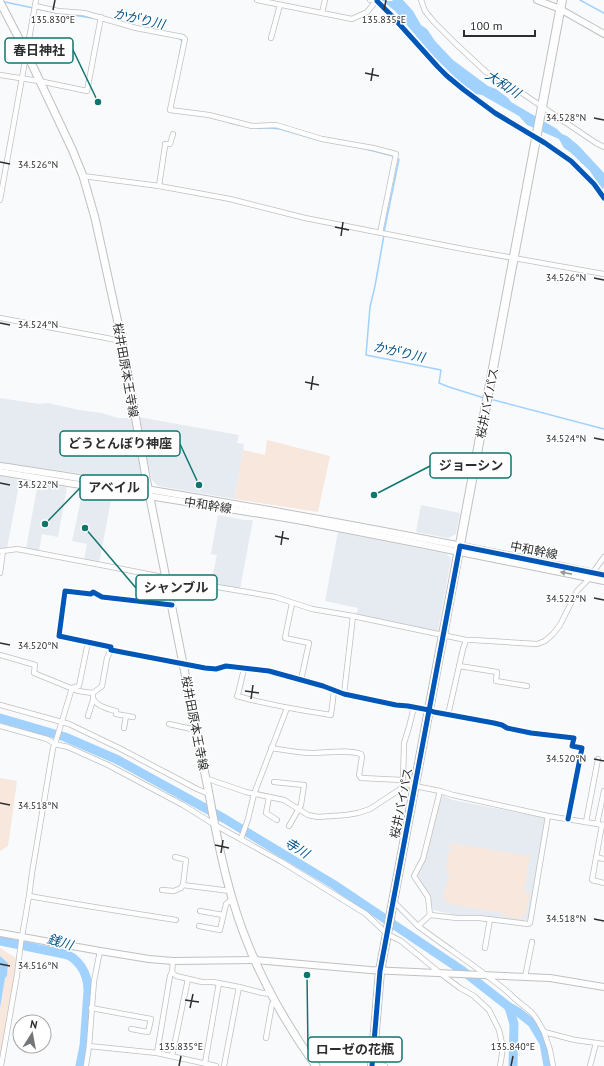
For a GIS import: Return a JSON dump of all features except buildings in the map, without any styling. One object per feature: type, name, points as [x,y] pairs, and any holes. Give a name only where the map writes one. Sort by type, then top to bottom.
[{"type":"highway","name":"桜井バイパス","points":[[373,1065],[380,970],[562,0]]},
{"type":"main road","points":[[537,0],[560,9],[604,34]]},
{"type":"main road","name":"桜井田原本王寺線","points":[[0,2],[27,54],[72,149],[83,176],[95,218],[122,341],[166,578],[214,823],[232,899],[249,947],[275,1002],[316,1066]]},
{"type":"main road","name":"中和幹線","points":[[0,466],[604,575]]},
{"type":"main road","name":"中和幹線","points":[[0,472],[150,493]]},
{"type":"main road","name":"中和幹線","points":[[459,549],[604,581]]},
{"type":"main road","points":[[0,933],[22,939],[139,958],[173,961],[255,960],[380,970],[556,979],[604,987]]},
{"type":"street","points":[[0,200],[36,0]]},
{"type":"street","points":[[257,0],[275,2],[280,5],[352,19],[367,12],[373,0],[392,16],[447,76],[464,90],[495,113],[537,134]]},
{"type":"street","points":[[322,13],[324,0]]},
{"type":"street","points":[[421,0],[425,11],[434,22],[486,72],[513,87],[542,110],[604,147]]},
{"type":"street","points":[[271,38],[280,5]]},
{"type":"street","points":[[35,6],[84,13],[136,28],[183,37],[185,39],[170,110],[209,115],[252,126],[276,125],[322,139],[373,148],[396,154],[380,232]]},
{"type":"street","points":[[0,76],[22,78],[87,91],[101,17]]},
{"type":"street","points":[[159,186],[165,144],[170,144],[173,134]]},
{"type":"street","points":[[83,176],[159,186],[230,199],[305,218],[604,274]]},
{"type":"street","points":[[0,318],[122,341]]},
{"type":"street","points":[[0,572],[2,551],[17,549],[166,578],[253,592],[275,597],[312,610],[353,616],[466,640],[537,644],[545,641],[560,625],[577,591],[589,578],[604,557]]},
{"type":"street","points":[[93,694],[102,686],[107,658],[111,647],[59,636],[65,591],[91,594],[93,592],[102,597],[172,605]]},
{"type":"street","points":[[292,603],[285,638],[309,643],[301,680]]},
{"type":"street","points":[[344,694],[353,616]]},
{"type":"street","points":[[448,715],[462,649],[466,640]]},
{"type":"street","points":[[72,688],[79,686],[88,642]]},
{"type":"street","points":[[110,650],[216,669],[226,666],[274,672],[323,686],[344,694],[494,723],[507,728],[531,733],[574,738],[572,746],[582,748],[568,819]]},
{"type":"street","points":[[0,655],[35,665],[34,673],[72,688],[93,694]]},
{"type":"street","points":[[459,666],[497,672],[496,680],[527,686]]},
{"type":"street","points":[[244,669],[237,696],[287,708],[331,715],[334,691]]},
{"type":"street","points":[[1,1066],[53,748],[72,688]]},
{"type":"street","points":[[88,716],[94,700],[93,694]]},
{"type":"street","points":[[94,700],[97,703],[116,711],[116,714],[133,717]]},
{"type":"street","points":[[0,705],[69,724],[115,746],[209,796]]},
{"type":"street","points":[[205,778],[246,792],[284,800],[308,815],[346,815],[370,809],[399,790],[404,782],[404,744],[414,707]]},
{"type":"street","points":[[241,839],[254,794],[287,708]]},
{"type":"street","points":[[124,728],[126,716]]},
{"type":"street","points":[[169,724],[196,730]]},
{"type":"street","points":[[0,726],[56,742],[115,769],[183,805],[348,901],[387,932],[416,952],[460,988],[474,996],[489,1010],[499,1030],[503,1048],[500,1066]]},
{"type":"street","points":[[271,748],[310,753],[357,752],[361,754],[362,757],[359,775],[361,778],[404,782],[414,786],[548,816],[601,824]]},
{"type":"street","points":[[586,822],[598,759]]},
{"type":"street","points":[[274,782],[304,785],[301,805],[289,826]]},
{"type":"street","points":[[430,915],[428,897],[414,876],[423,859],[440,791]]},
{"type":"street","points":[[604,791],[601,824],[602,837],[596,857],[592,880],[604,883]]},
{"type":"street","points":[[269,797],[266,813],[277,820]]},
{"type":"street","points":[[418,926],[430,915],[490,919],[528,924],[530,922],[548,816]]},
{"type":"street","points":[[162,890],[174,891],[181,888],[183,885],[186,860],[175,857]]},
{"type":"street","points":[[596,857],[604,859]]},
{"type":"street","points":[[183,885],[230,891]]},
{"type":"street","points":[[29,896],[79,906],[176,920]]},
{"type":"street","points":[[199,926],[220,930],[226,904],[232,899]]},
{"type":"street","points":[[393,902],[418,926],[486,976],[532,1013],[538,1020],[544,1032],[553,1066]]},
{"type":"street","points":[[200,911],[223,915]]},
{"type":"street","points":[[485,948],[490,919]]},
{"type":"street","points":[[524,977],[532,942]]},
{"type":"street","points":[[86,1066],[94,981],[100,951]]},
{"type":"street","points":[[157,1053],[173,961]]},
{"type":"street","points":[[172,972],[176,976],[202,982],[219,983],[271,994]]},
{"type":"street","points":[[172,1056],[188,978]]},
{"type":"street","points":[[205,1063],[219,983]]},
{"type":"street","points":[[224,1066],[239,987]]},
{"type":"street","points":[[266,1038],[272,1004],[275,1002]]},
{"type":"street","points":[[91,1008],[151,1019],[148,1032],[131,1029]]},
{"type":"street","points":[[544,1032],[575,1040],[604,1044]]},
{"type":"street","points":[[590,1066],[596,1043]]},
{"type":"street","points":[[89,1046],[157,1053],[172,1056],[192,1063],[205,1063],[216,1066]]},
{"type":"street","points":[[373,1065],[385,1066]]},
{"type":"shaded area","points":[[0,398],[39,404],[48,403],[79,410],[102,413],[118,418],[131,418],[144,480],[139,482],[0,462]]},
{"type":"shaded area","points":[[138,417],[239,435],[237,443],[244,444],[235,499],[158,486],[152,480]]},
{"type":"shaded area","points":[[267,440],[330,456],[318,512],[235,499],[243,450],[265,455]]},
{"type":"shaded area","points":[[0,476],[20,480],[7,548],[0,548]]},
{"type":"shaded area","points":[[38,483],[67,487],[58,537],[42,534],[39,551],[26,548]]},
{"type":"shaded area","points":[[83,490],[112,495],[99,563],[84,560],[87,544],[72,541]]},
{"type":"shaded area","points":[[421,505],[460,513],[456,534],[448,538],[416,532]]},
{"type":"shaded area","points":[[218,515],[244,520],[253,520],[240,589],[211,584],[217,555],[211,554]]},
{"type":"shaded area","points":[[338,532],[447,554],[451,559],[438,631],[436,632],[356,615],[358,608],[325,601]]},
{"type":"shaded area","points":[[0,778],[17,781],[8,846],[0,851]]},
{"type":"shaded area","points":[[443,795],[453,800],[546,818],[528,919],[525,921],[456,915],[433,910],[430,896],[418,874],[441,797]]},
{"type":"shaded area","points":[[451,843],[530,856],[524,892],[530,893],[526,913],[520,919],[503,916],[504,913],[448,904],[443,896],[449,875],[446,867]]},
{"type":"shaded area","points":[[0,948],[16,958],[15,976],[0,1055],[0,1008],[5,978],[7,976],[8,963],[0,956]]},
{"type":"water","name":"大和川","points":[[393,0],[403,0],[413,11],[421,25],[427,29],[435,41],[453,60],[488,86],[496,89],[511,102],[557,129],[579,146],[604,173],[604,193],[590,171],[564,148],[559,139],[527,125],[519,116],[482,95],[476,94],[461,83],[434,57],[395,11],[385,3]]},
{"type":"water","points":[[0,956],[8,963],[7,976],[5,978],[0,1008]]},
{"type":"waterway","points":[[382,0],[388,2]]},
{"type":"waterway","points":[[580,0],[604,13]]},
{"type":"waterway","name":"かがり川","points":[[5,2],[57,13]]},
{"type":"waterway","name":"かがり川","points":[[66,14],[92,18]]},
{"type":"waterway","name":"かがり川","points":[[177,69],[182,41],[179,38]]},
{"type":"waterway","name":"かがり川","points":[[230,123],[239,125]]},
{"type":"waterway","name":"かがり川","points":[[258,128],[280,129],[321,141]]},
{"type":"waterway","name":"かがり川","points":[[366,149],[393,156]]},
{"type":"waterway","name":"かがり川","points":[[384,232],[399,159]]},
{"type":"waterway","name":"かがり川","points":[[384,235],[370,307],[366,355],[441,370],[439,383],[484,398]]},
{"type":"waterway","name":"かがり川","points":[[490,399],[604,429]]},
{"type":"waterway","name":"寺川","points":[[0,718],[65,737],[118,760],[225,819],[333,884],[463,971],[532,1023],[544,1043],[548,1066]]},
{"type":"waterway","name":"銭川","points":[[0,941],[68,955],[77,961],[86,977],[88,991],[84,1046],[80,1066]]},
{"type":"waterway","name":"寺川","points":[[509,1007],[514,1024],[513,1066]]},
{"type":"cycle path","points":[[377,0],[447,76],[495,113],[545,143],[571,161],[594,184],[604,198]]},
{"type":"cycle path","points":[[372,1066],[380,971],[460,546],[604,575]]},
{"type":"cycle path","points":[[172,605],[102,597],[93,592],[91,594],[65,591],[59,636],[111,647],[111,650],[205,668],[216,669],[226,666],[269,671],[323,686],[344,694],[494,723],[507,728],[531,733],[574,738],[572,746],[582,748],[568,819]]},
{"type":"place","name":"春日神社","points":[[98,102]]},
{"type":"place","name":"どうとんぼり神座","points":[[199,485]]},
{"type":"place","name":"ジョーシン","points":[[374,495]]},
{"type":"place","name":"アベイル","points":[[45,524]]},
{"type":"place","name":"シャンブル","points":[[85,528]]},
{"type":"place","name":"ローゼの花瓶","points":[[307,975]]}]
